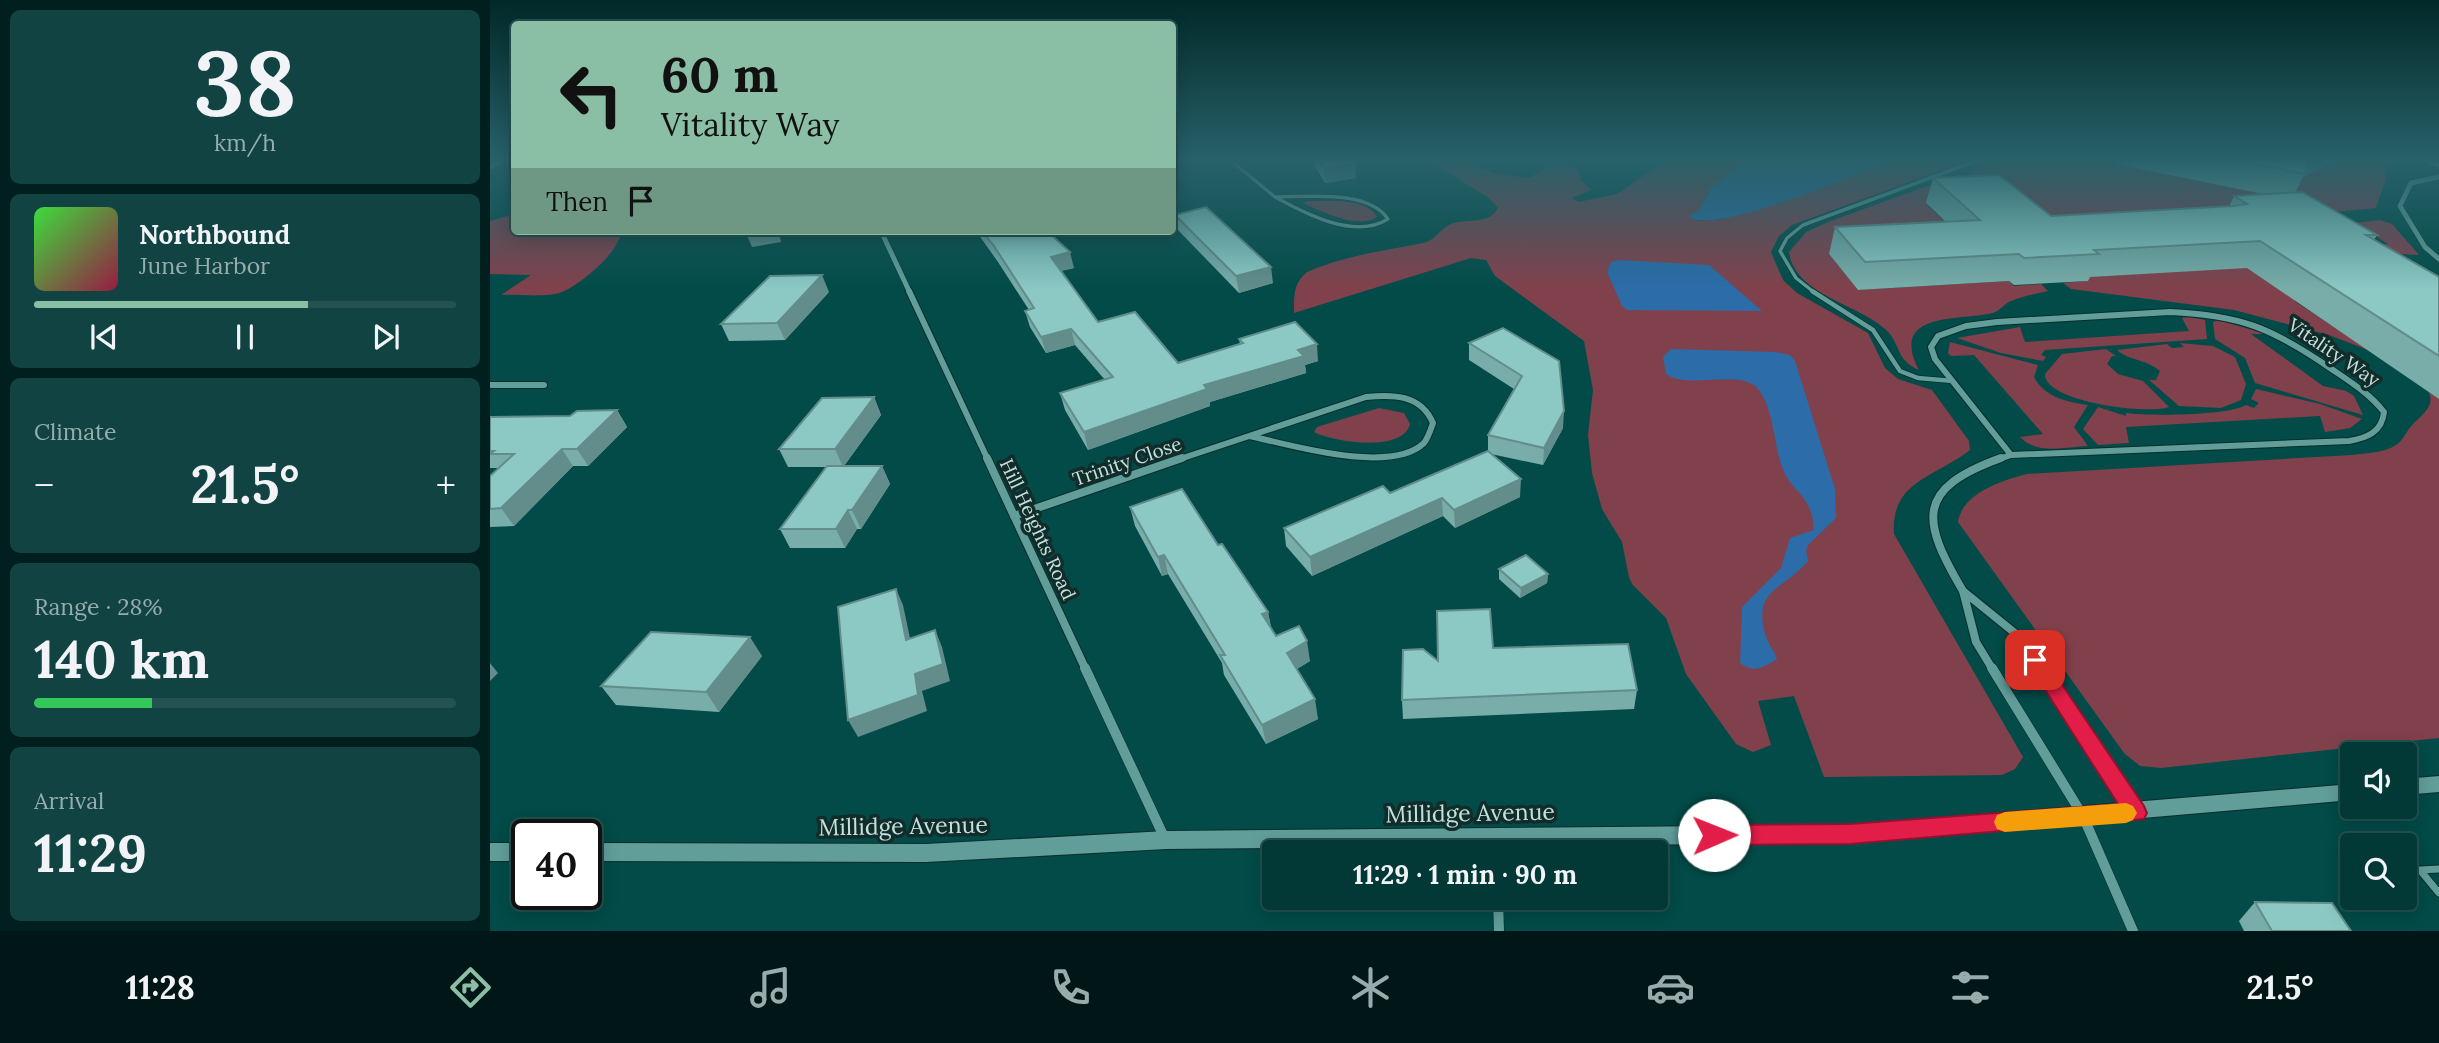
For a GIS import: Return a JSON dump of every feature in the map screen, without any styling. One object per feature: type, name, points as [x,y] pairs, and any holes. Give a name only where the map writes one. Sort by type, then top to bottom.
[{"type":"street","points":[[2402,201],[2400,206],[2425,247],[2439,259]]},
{"type":"street","name":"Hill Heights Road","points":[[883,235],[1166,840]]},
{"type":"street","name":"Vitality Way","points":[[2011,455],[1935,359],[1931,347],[1938,336],[1950,330],[2020,321],[2188,312],[2231,318],[2279,334],[2365,392],[2384,412],[2382,424],[2367,438],[2349,441],[2011,455],[1975,466],[1939,490],[1930,509],[1932,533],[1943,559],[1964,591],[2021,638],[2136,813]]},
{"type":"street","points":[[490,385],[544,385]]},
{"type":"street","name":"Trinity Close","points":[[1014,516],[1356,399],[1380,395],[1419,404],[1427,410],[1433,423],[1429,438],[1420,446],[1382,458],[1360,457],[1250,436]]},
{"type":"street","name":"Vitality Way","points":[[1964,591],[1976,642],[2083,816],[2133,931]]},
{"type":"street","points":[[2417,787],[2439,784]]},
{"type":"street","name":"Millidge Avenue","points":[[1657,840],[1850,834],[2136,813],[2340,793]]},
{"type":"street","name":"Millidge Avenue","points":[[602,852],[926,853],[1166,840],[1262,841]]},
{"type":"street","points":[[490,852],[511,852]]},
{"type":"street","points":[[1499,910],[1499,931]]},
{"type":"lane","points":[[1284,201],[1303,211],[1352,227],[1376,228],[1388,219],[1380,209],[1357,201]]},
{"type":"lane","points":[[1867,201],[1803,225],[1787,238],[1780,251],[1785,268],[1804,287],[1874,331],[1900,372],[1920,378],[1953,381]]},
{"type":"lane","points":[[2439,869],[2420,870],[2439,893]]},
{"type":"shaded area","points":[[1492,201],[1705,201],[1699,221],[1722,219],[1782,201],[1856,201],[1792,225],[1779,236],[1771,252],[1783,280],[1797,293],[1868,333],[1885,368],[1898,379],[1932,390],[1969,441],[1970,450],[1907,491],[1899,502],[1894,534],[2023,757],[2015,769],[2002,775],[1824,777],[1794,696],[1758,701],[1771,745],[1753,752],[1736,744],[1686,674],[1666,618],[1632,584],[1622,542],[1602,509],[1592,473],[1588,435],[1593,390],[1584,341],[1495,276],[1486,260],[1471,258],[1294,313],[1297,286],[1307,272],[1351,257],[1423,243],[1449,225],[1485,219],[1498,208]]},
{"type":"shaded area","points":[[1885,201],[1967,201],[1926,204],[1971,246],[1829,254],[1858,290],[2009,281],[2014,286],[2041,284],[2048,291],[2015,299],[1993,313],[1932,322],[1920,328],[1913,337],[1912,351],[1919,370],[1906,361],[1885,329],[1815,289],[1794,267],[1789,252],[1806,232]]},
{"type":"shaded area","points":[[2003,201],[2278,201],[2278,205],[2035,228]]},
{"type":"shaded area","points":[[2293,201],[2378,201],[2376,208],[2334,212],[2292,210]]},
{"type":"shaded area","points":[[1303,203],[1356,203],[1365,206],[1377,217],[1350,220]]},
{"type":"shaded area","points":[[511,215],[511,235],[620,235],[607,257],[589,275],[570,288],[548,295],[501,295],[531,275],[490,274],[490,221]]},
{"type":"shaded area","points":[[2380,220],[2392,224],[2419,255],[2401,254],[2382,245],[2388,244],[2355,223]]},
{"type":"shaded area","points":[[2267,264],[2296,302],[2347,336],[2379,334],[2376,353],[2329,335],[2234,310],[2071,289],[2063,283],[2087,281],[2083,277]]},
{"type":"shaded area","points":[[2182,318],[2205,320],[2207,339],[2045,350],[2041,355],[2046,357],[2043,361],[2001,353],[1957,338],[2020,327],[2025,342],[2189,331]]},
{"type":"shaded area","points":[[2218,320],[2266,334],[2251,334],[2323,386],[2346,391],[2354,396],[2363,415],[2255,383],[2245,358],[2215,339],[2213,322]]},
{"type":"shaded area","points":[[1950,342],[2038,365],[2034,377],[2050,394],[2088,405],[2074,427],[2088,446],[2052,449],[2027,443],[2020,437],[2043,434],[1974,355],[1951,356],[1948,353]]},
{"type":"shaded area","points":[[2180,343],[2213,346],[2235,357],[2246,384],[2241,400],[2221,408],[2179,406],[2149,380],[2156,380],[2160,371],[2117,350],[2167,344],[2172,348],[2184,347]]},
{"type":"shaded area","points":[[2106,349],[2116,356],[2112,356],[2107,364],[2118,374],[2143,381],[2169,407],[2141,409],[2099,404],[2078,399],[2049,384],[2045,374],[2062,354]]},
{"type":"shaded area","points":[[2439,377],[2439,738],[2402,742],[2340,742],[2340,749],[2161,768],[2140,766],[2124,753],[1958,522],[1967,503],[1985,489],[2027,474],[2352,455],[2386,450],[2399,443],[2428,408],[2431,399],[2427,388]]},
{"type":"shaded area","points":[[2256,389],[2320,404],[2362,419],[2350,428],[2325,432],[2320,416],[2126,427],[2129,443],[2098,445],[2083,429],[2098,407],[2126,416],[2126,413],[2206,413],[2237,409],[2246,405],[2254,408],[2259,403],[2251,399]]},
{"type":"shaded area","points":[[1379,408],[1404,413],[1410,424],[1405,433],[1395,439],[1366,443],[1336,439],[1314,432],[1317,427]]},
{"type":"water","points":[[1704,201],[1784,201],[1727,218],[1703,221],[1688,217],[1699,210]]},
{"type":"water","points":[[1619,260],[1709,265],[1762,311],[1627,310],[1622,306],[1607,272],[1611,262]]},
{"type":"water","points":[[1671,349],[1775,352],[1790,355],[1795,361],[1835,489],[1836,518],[1808,545],[1808,561],[1773,592],[1763,607],[1762,619],[1766,638],[1777,659],[1759,668],[1750,668],[1740,663],[1742,607],[1781,568],[1790,538],[1814,530],[1812,518],[1805,501],[1785,474],[1768,409],[1759,390],[1744,381],[1671,377],[1666,374],[1663,357]]},
{"type":"building","points":[[1959,201],[2033,201],[2051,216],[2247,204],[2243,201],[2318,201],[2377,235],[2366,235],[2439,277],[2439,356],[2260,241],[2094,250],[2099,254],[2024,258],[2019,254],[1865,262],[1835,227],[1980,220]]},
{"type":"building","points":[[1206,207],[1271,267],[1236,276],[1176,215]]},
{"type":"building","points":[[985,235],[1051,235],[1070,252],[1051,257],[1098,322],[1135,312],[1178,363],[1243,343],[1239,339],[1295,322],[1317,344],[1298,350],[1304,356],[1204,385],[1207,389],[1084,432],[1060,393],[1113,377],[1071,329],[1041,337],[1025,311],[1034,308]]},
{"type":"building","points":[[822,275],[777,323],[721,324],[770,276]]},
{"type":"building","points":[[1503,328],[1559,361],[1564,411],[1544,448],[1488,435],[1522,376],[1469,343]]},
{"type":"building","points":[[874,397],[835,449],[779,449],[822,398]]},
{"type":"building","points":[[617,410],[577,449],[562,449],[501,508],[490,509],[490,476],[514,454],[490,454],[494,451],[490,451],[490,417],[570,416],[577,411]]},
{"type":"building","points":[[1488,451],[1521,479],[1454,510],[1442,498],[1310,557],[1284,528],[1383,486],[1390,493]]},
{"type":"building","points":[[827,466],[882,466],[836,529],[780,529]]},
{"type":"building","points":[[1182,489],[1218,545],[1222,544],[1268,612],[1262,614],[1276,636],[1299,626],[1307,641],[1287,653],[1315,699],[1262,725],[1220,655],[1225,655],[1164,555],[1158,557],[1130,507]]},
{"type":"building","points":[[1526,555],[1548,574],[1521,588],[1499,569]]},
{"type":"building","points":[[896,589],[906,640],[935,630],[943,664],[915,674],[918,695],[848,720],[838,607]]},
{"type":"building","points":[[1490,609],[1493,648],[1628,644],[1637,690],[1402,700],[1403,650],[1423,649],[1438,661],[1437,611]]},
{"type":"building","points":[[651,632],[750,637],[706,692],[601,686]]},
{"type":"building","points":[[2255,902],[2332,903],[2351,931],[2272,931]]},
{"type":"slow traffic","points":[[2005,822],[2126,813]]},
{"type":"route","points":[[1714,835],[1850,834],[2136,813],[2035,660]]}]
